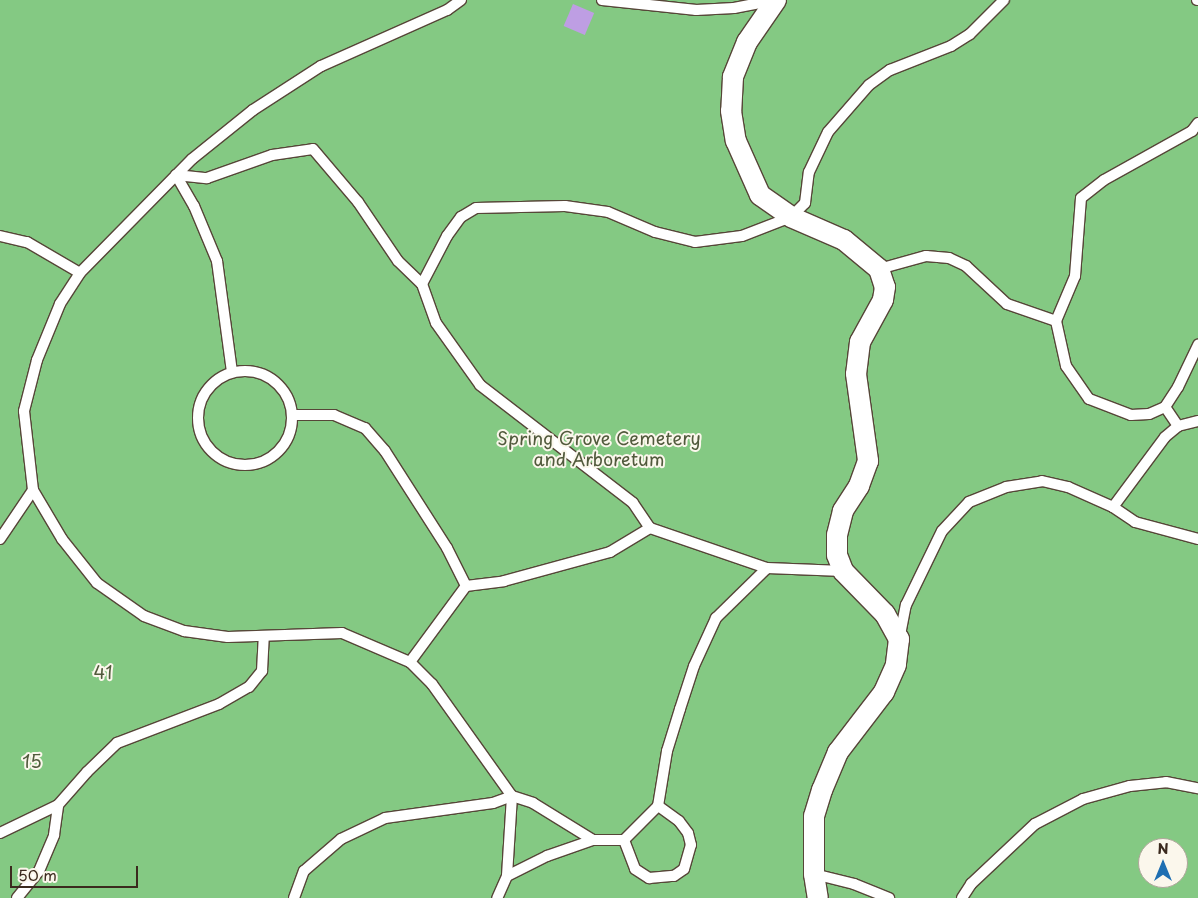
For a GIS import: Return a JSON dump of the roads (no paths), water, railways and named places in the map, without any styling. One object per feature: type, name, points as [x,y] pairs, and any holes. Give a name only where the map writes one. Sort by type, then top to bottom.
[{"type":"street","points":[[775,0],[747,42],[733,78],[731,111],[736,141],[760,196],[791,217],[844,240],[880,269],[884,287],[883,300],[860,342],[856,374],[868,461],[859,486],[843,511],[837,535],[837,555],[843,571],[884,614],[899,639],[896,665],[884,692],[838,752],[822,790],[814,816],[814,874],[818,898]]},
{"type":"lane","points":[[461,0],[447,10],[321,66],[253,110],[176,175],[80,273],[60,304],[37,360],[24,411],[33,490],[62,539],[98,583],[144,616],[184,631],[264,638],[308,633],[342,633],[410,662],[450,708],[512,796],[533,803],[593,840]]},
{"type":"lane","points":[[602,0],[696,10],[734,8],[775,0]]},
{"type":"lane","points":[[422,284],[461,217],[476,208],[565,206],[608,212],[655,232],[695,242],[742,236],[791,217],[805,202],[809,172],[828,132],[869,84],[890,70],[951,46],[970,34],[1004,0]]},
{"type":"lane","points":[[1198,124],[1192,131],[1104,180],[1081,198],[1075,276],[1056,321],[1066,366],[1089,399],[1131,415],[1149,414],[1165,407],[1178,387],[1198,345]]},
{"type":"lane","points":[[176,175],[207,178],[272,155],[313,149],[358,202],[398,261],[422,284],[436,323],[480,385],[633,504],[650,528],[767,568],[843,571]]},
{"type":"lane","points":[[176,175],[194,206],[217,261],[232,372]]},
{"type":"lane","points":[[0,236],[27,242],[80,273]]},
{"type":"lane","points":[[880,269],[926,256],[949,258],[966,266],[1007,304],[1056,321]]},
{"type":"lane","points":[[232,372],[262,374],[275,381],[285,392],[292,415],[289,436],[270,458],[256,464],[239,465],[224,461],[210,451],[199,430],[199,405],[206,390],[217,379],[232,372]]},
{"type":"lane","points":[[1165,407],[1178,426]]},
{"type":"lane","points":[[292,415],[334,415],[365,428],[385,451],[447,548],[466,586]]},
{"type":"lane","points":[[1113,507],[1150,453],[1178,426],[1198,421]]},
{"type":"lane","points":[[899,639],[906,605],[924,562],[942,531],[969,502],[1006,487],[1042,480],[1068,487],[1113,507],[1135,522],[1198,539]]},
{"type":"lane","points":[[0,539],[33,490]]},
{"type":"lane","points":[[410,662],[466,586],[504,581],[610,552],[650,528]]},
{"type":"lane","points":[[507,876],[547,856],[593,840],[624,840],[658,806],[666,759],[680,709],[716,618],[767,568]]},
{"type":"lane","points":[[0,833],[58,806],[117,743],[219,704],[249,687],[262,671],[264,638]]},
{"type":"lane","points":[[962,898],[971,884],[1036,824],[1083,799],[1130,786],[1157,783],[1198,788]]},
{"type":"lane","points":[[497,898],[507,876],[512,796]]},
{"type":"lane","points":[[294,898],[304,871],[341,839],[385,818],[492,803],[512,796]]},
{"type":"lane","points":[[17,898],[39,871],[54,836],[58,806]]},
{"type":"lane","points":[[624,840],[635,869],[648,878],[674,876],[684,869],[691,844],[688,833],[674,817],[658,806]]},
{"type":"lane","points":[[814,874],[854,884],[889,898]]},
{"type":"park label","name":"Spring Grove Cemetery and Arboretum","points":[[599,449]]},
{"type":"park label","name":"41","points":[[103,672]]},
{"type":"park label","name":"15","points":[[32,761]]}]
